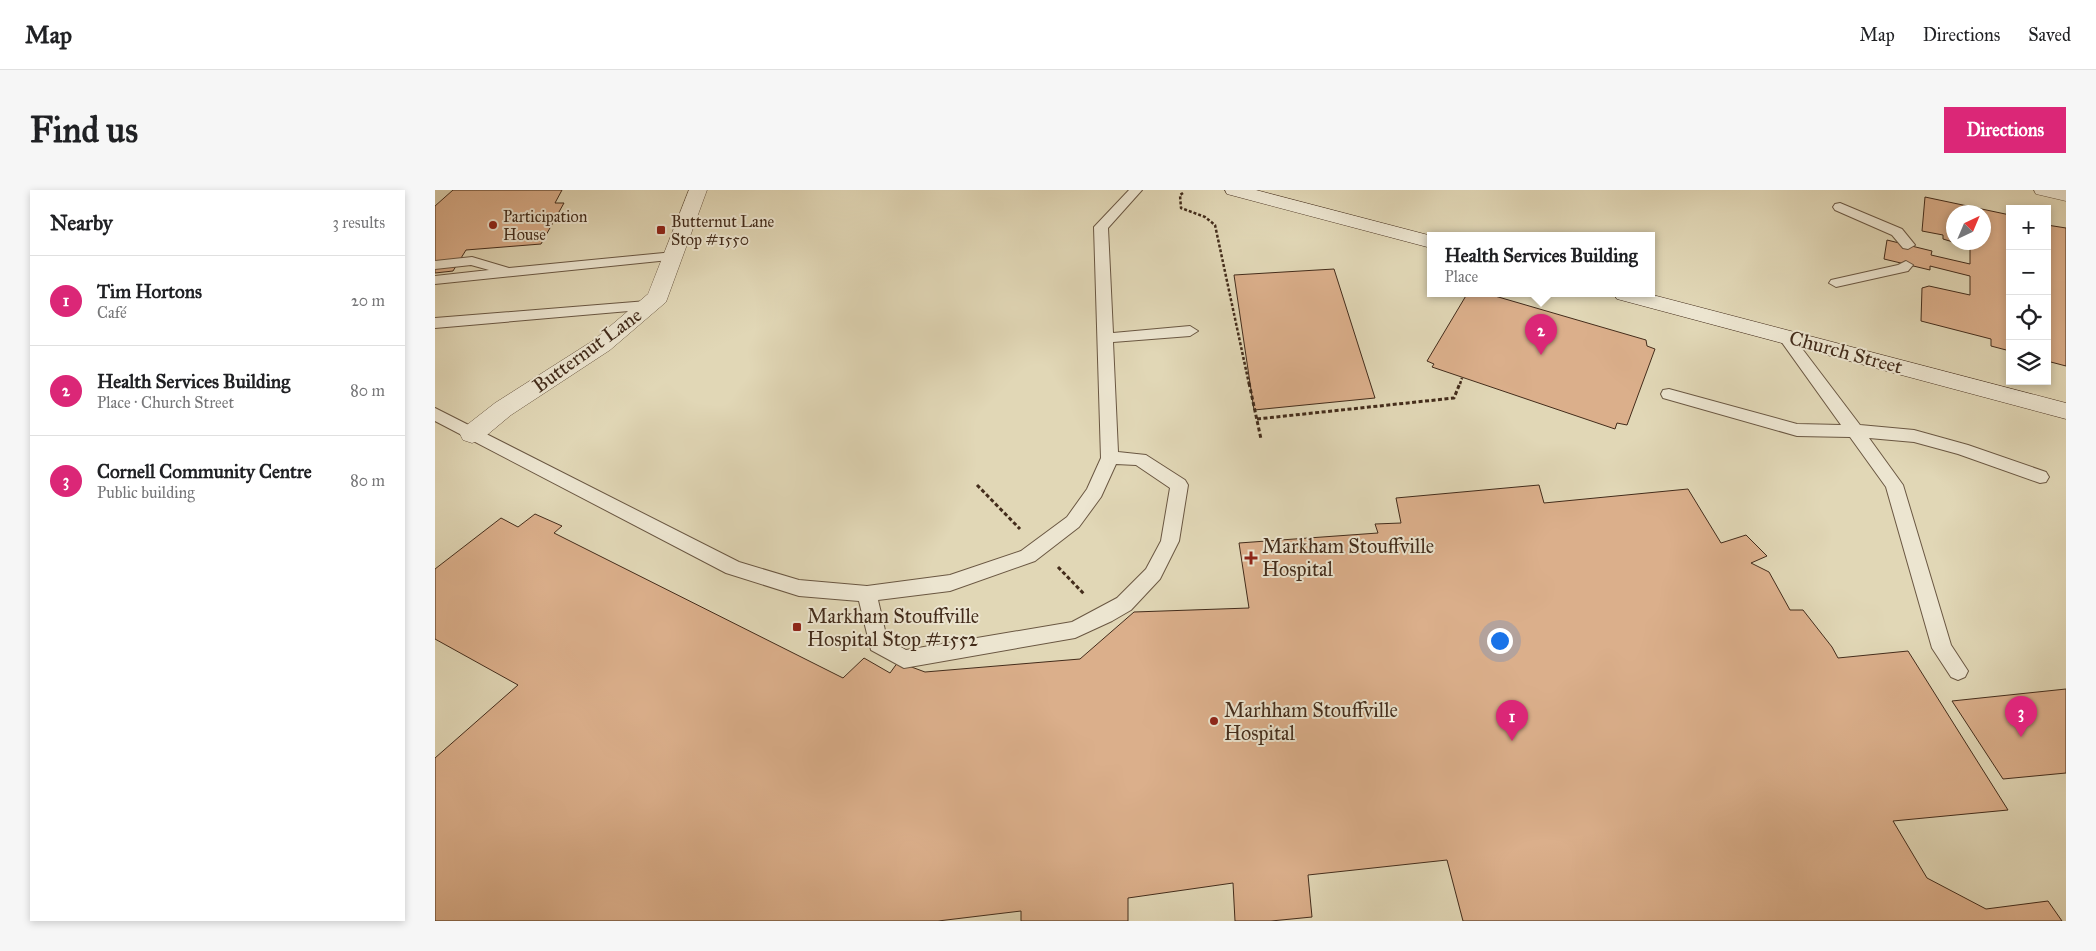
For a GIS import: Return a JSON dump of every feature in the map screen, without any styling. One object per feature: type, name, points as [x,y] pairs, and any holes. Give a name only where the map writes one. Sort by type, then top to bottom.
[{"type":"street","name":"Butternut Lane","points":[[472,434],[503,410],[601,345],[659,297],[698,190]]},
{"type":"street","points":[[1234,190],[1427,241]]},
{"type":"street","points":[[2043,190],[2066,195]]},
{"type":"street","name":"Church Street","points":[[1636,297],[2066,411]]},
{"type":"lane","points":[[435,414],[733,568],[799,588],[867,594],[950,583],[1028,556],[1073,522],[1095,492],[1110,458],[1101,227],[1136,190]]},
{"type":"lane","points":[[1840,207],[1897,232],[1908,245]]},
{"type":"lane","points":[[435,280],[674,256]]},
{"type":"lane","points":[[435,265],[471,261],[514,272]]},
{"type":"lane","points":[[1836,283],[1903,268],[1906,265]]},
{"type":"lane","points":[[435,324],[647,306]]},
{"type":"lane","points":[[1105,338],[1190,331]]},
{"type":"lane","points":[[1786,336],[1894,485],[1941,648],[1958,672]]},
{"type":"lane","points":[[1669,394],[1797,430],[1855,431],[1915,436],[1962,449],[2040,477]]},
{"type":"lane","points":[[867,594],[878,644],[904,659],[1075,630],[1124,604],[1153,574],[1170,541],[1179,486],[1140,459],[1110,458]]},
{"type":"path","points":[[1183,193],[1180,195],[1179,203],[1181,208],[1205,217],[1215,225],[1261,439]]},
{"type":"path","points":[[1257,419],[1454,398],[1462,378]]},
{"type":"building","name":"Participation House","points":[[453,190],[562,190],[555,203],[564,203],[541,244],[466,250],[453,271],[435,273],[435,206]]},
{"type":"building","points":[[1925,197],[1963,205],[1946,205],[1946,240],[1943,239],[1943,235],[1922,231]]},
{"type":"building","points":[[1991,211],[2006,214],[2006,350],[1991,346],[1991,339],[1921,321],[1922,288],[1929,286],[1970,295],[1970,276],[1930,266],[1930,270],[1884,259],[1887,240],[1932,251],[1931,255],[1970,264],[1970,250],[1991,250]]},
{"type":"building","points":[[2051,226],[2066,228],[2066,366],[2051,362]]},
{"type":"building","points":[[1334,269],[1375,398],[1254,410],[1234,275]]},
{"type":"building","points":[[1465,297],[1498,297],[1646,340],[1647,346],[1655,349],[1627,425],[1617,423],[1615,429],[1432,367],[1434,364],[1427,361]]},
{"type":"building","name":"Marhham Stouffville Hospital","points":[[1539,485],[1544,503],[1688,489],[1721,543],[1746,535],[1767,556],[1751,563],[1769,572],[1790,610],[1803,610],[1832,647],[1838,658],[1908,651],[2008,810],[1893,821],[1927,878],[1986,909],[2048,901],[2062,921],[1463,921],[1447,860],[1308,875],[1312,917],[1271,921],[1235,921],[1233,883],[1128,898],[1128,921],[1021,921],[1021,911],[938,921],[435,921],[435,758],[518,685],[435,639],[435,569],[501,518],[518,527],[535,514],[562,526],[554,533],[843,678],[864,658],[890,673],[898,662],[925,672],[1080,659],[1134,612],[1249,608],[1239,543],[1378,533],[1375,524],[1401,523],[1396,498]]},
{"type":"building","points":[[2066,689],[2066,773],[2003,779],[1952,701]]},
{"type":"place","name":"Participation House","points":[[493,225]]},
{"type":"place","name":"Butternut Lane Stop #1550","points":[[661,230]]},
{"type":"place","name":"Health Services Building","points":[[1541,355]]},
{"type":"place","name":"Markham Stouffville Hospital","points":[[1251,558]]},
{"type":"place","name":"Markham Stouffville Hospital Stop #1552","points":[[797,627]]},
{"type":"place","name":"Marhham Stouffville Hospital","points":[[1214,721]]},
{"type":"place","name":"Cornell Community Centre","points":[[2021,737]]},
{"type":"place","name":"Tim Hortons","points":[[1512,741]]}]
